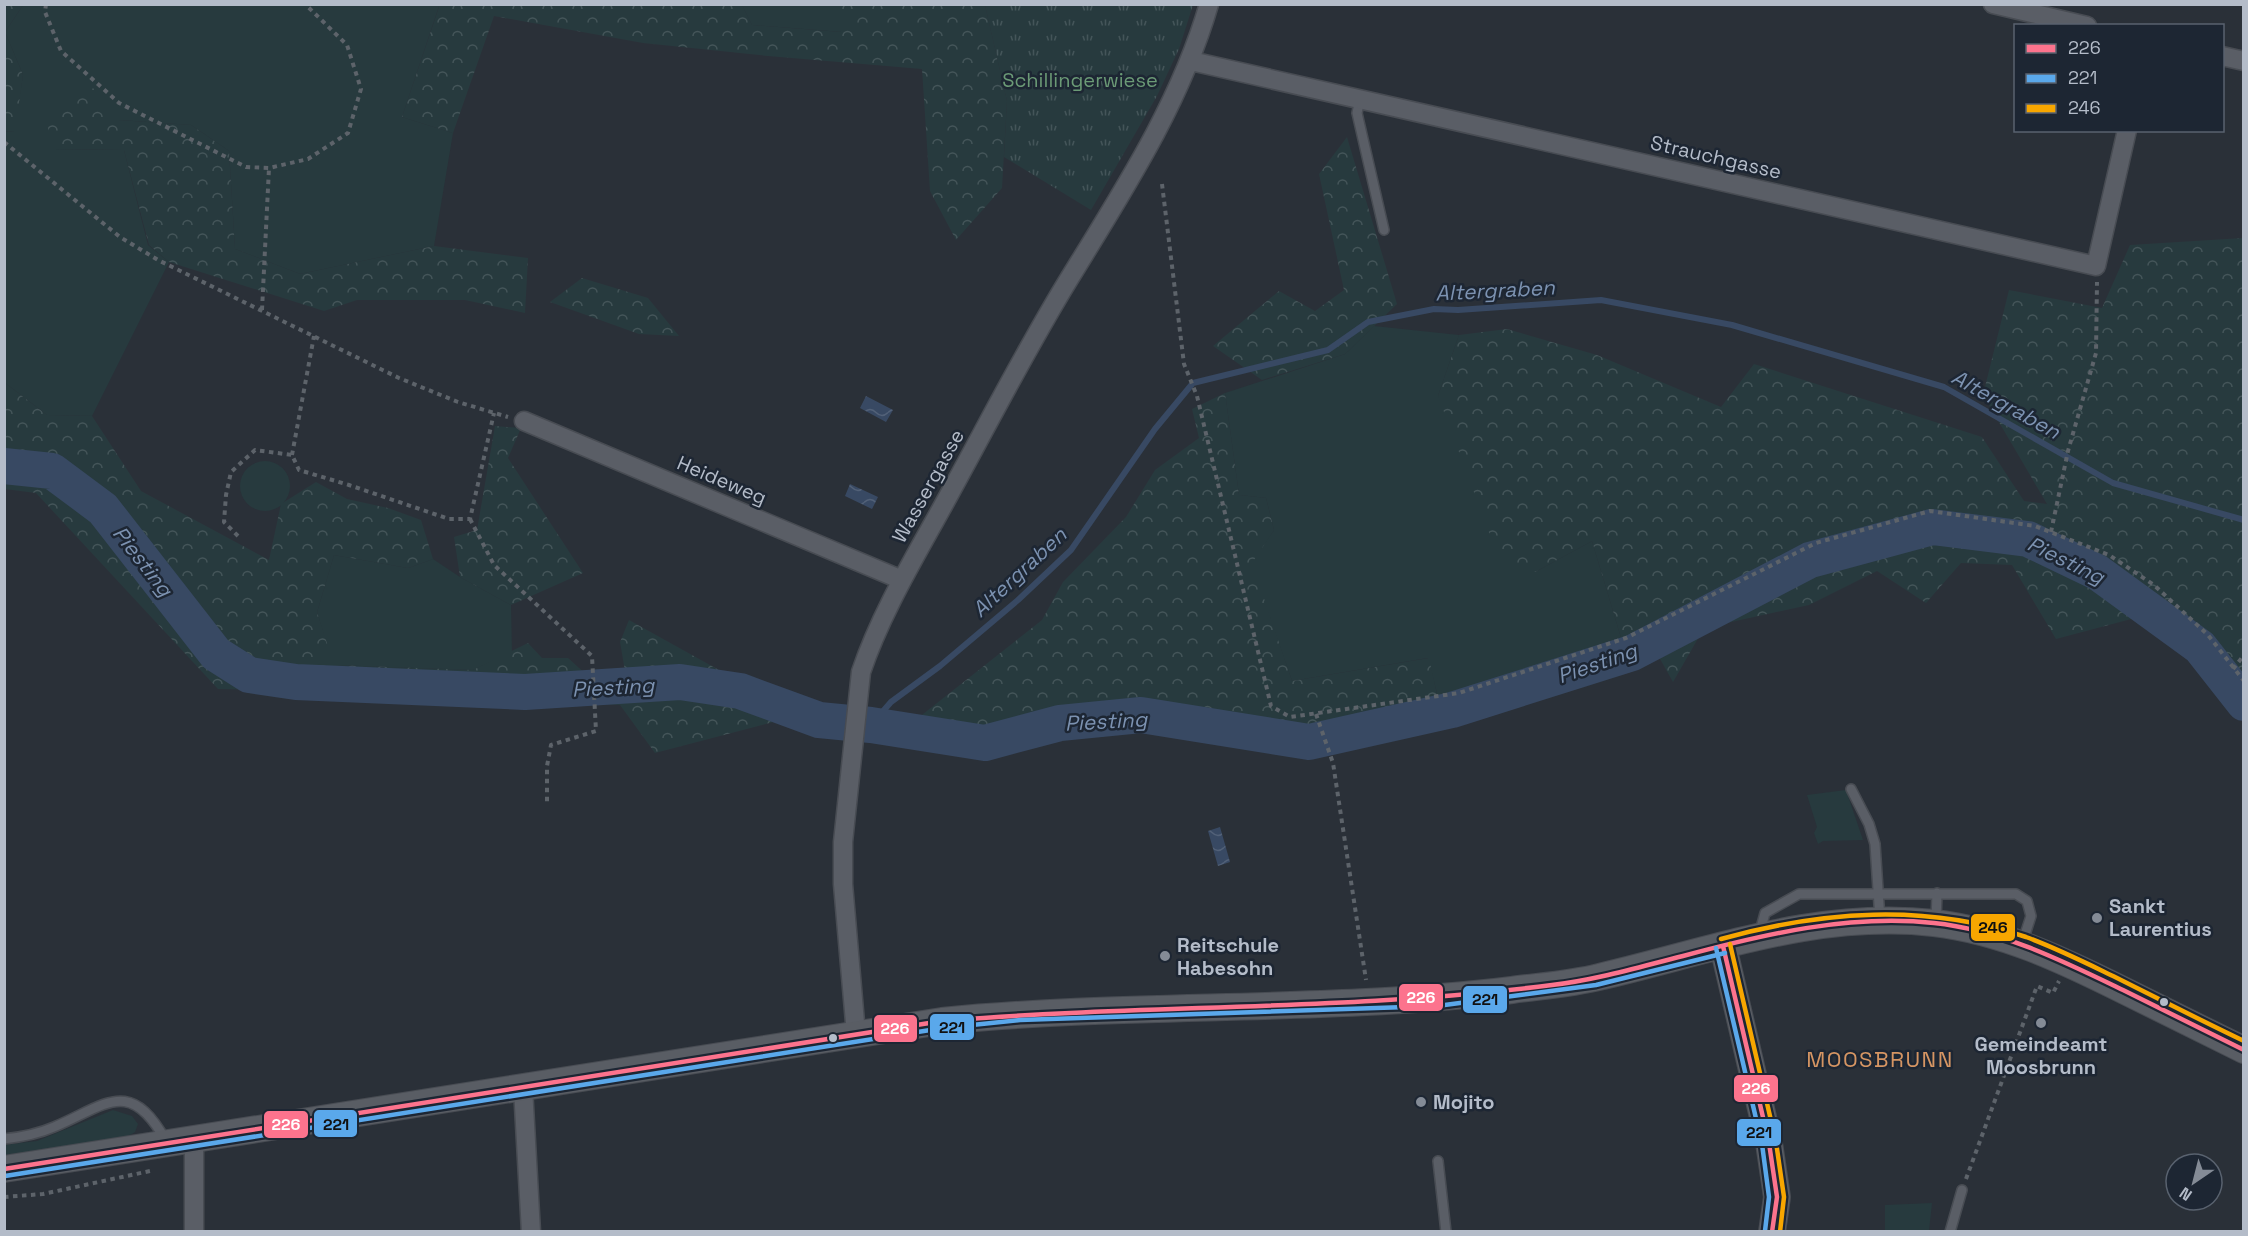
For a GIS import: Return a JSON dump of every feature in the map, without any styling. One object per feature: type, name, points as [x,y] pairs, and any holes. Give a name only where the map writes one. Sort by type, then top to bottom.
[{"type":"main road","points":[[4,1169],[942,1021],[1019,1013],[1436,999],[1595,978],[1759,935],[1833,922],[1880,920],[1936,924],[1984,933],[2022,944],[2067,962],[2244,1050]]},
{"type":"main road","points":[[1723,946],[1769,1143],[1777,1197],[1772,1232]]},
{"type":"street","name":"Wassergasse","points":[[856,1034],[843,874],[843,842],[856,696],[868,651],[902,580],[1033,341],[1147,151],[1191,61],[1209,4]]},
{"type":"street","points":[[1993,4],[2078,24]]},
{"type":"street","points":[[2224,56],[2244,61]]},
{"type":"street","name":"Strauchgasse","points":[[1191,61],[2096,266]]},
{"type":"street","points":[[2096,266],[2127,132]]},
{"type":"street","name":"Heideweg","points":[[524,421],[902,580]]},
{"type":"street","points":[[523,1088],[531,1232]]},
{"type":"street","points":[[194,1138],[194,1232]]},
{"type":"lane","points":[[1360,99],[1357,113],[1384,230]]},
{"type":"lane","points":[[1851,789],[1869,824],[1875,844],[1880,920]]},
{"type":"lane","points":[[1936,924],[1937,893]]},
{"type":"lane","points":[[1759,935],[1765,913],[1799,894],[2016,894],[2027,901],[2031,916],[2022,944]]},
{"type":"lane","points":[[4,1139],[39,1133],[107,1103],[124,1100],[134,1103],[146,1112],[165,1143]]},
{"type":"lane","points":[[1438,1161],[1446,1232]]},
{"type":"lane","points":[[1950,1232],[1962,1190]]},
{"type":"path","points":[[46,4],[45,12],[62,51],[119,103],[246,167],[269,168],[308,159],[348,133],[361,89],[347,45],[305,4]]},
{"type":"path","points":[[4,142],[120,237],[158,260],[399,378],[458,402],[524,421]]},
{"type":"path","points":[[262,310],[269,168]]},
{"type":"path","points":[[1162,184],[1184,364],[1197,396],[1271,706],[1290,717],[1459,693],[1626,638],[1816,543],[1930,511],[2035,526],[2109,555],[2154,585],[2208,635],[2244,681]]},
{"type":"path","points":[[2051,532],[2068,451],[2096,353],[2096,266]]},
{"type":"path","points":[[314,336],[292,455],[299,470],[449,519],[470,519]]},
{"type":"path","points":[[494,413],[470,519],[494,565],[592,656],[596,731],[551,745],[547,766],[547,804]]},
{"type":"path","points":[[238,536],[224,522],[231,472],[255,450],[292,455]]},
{"type":"path","points":[[2233,669],[2244,655]]},
{"type":"path","points":[[1316,714],[1333,764],[1370,1001]]},
{"type":"path","points":[[1962,1190],[2037,986],[2053,993],[2067,962]]},
{"type":"path","points":[[4,1197],[43,1194],[151,1170]]},
{"type":"green space","points":[[435,4],[439,6],[402,117],[453,133],[434,246],[300,274],[235,249],[229,151],[191,125],[118,120],[56,149],[124,150],[148,245],[169,262],[92,416],[47,415],[5,383],[4,131],[14,132],[23,75],[5,32],[23,5]]},
{"type":"green space","points":[[435,4],[742,5],[752,25],[841,32],[841,5],[985,5],[1007,101],[1002,188],[956,240],[930,191],[922,69],[643,43],[494,16],[453,133],[402,117],[439,7]]},
{"type":"green space","points":[[4,5],[23,5],[5,32],[23,75],[15,132],[5,131]]},
{"type":"green space","points":[[742,5],[841,5],[842,32],[752,25]]},
{"type":"green space","name":"Schillingerwiese","points":[[985,5],[1193,5],[1179,49],[1157,96],[1091,210],[1004,157],[1007,101]]},
{"type":"green space","points":[[93,88],[118,120],[191,125],[229,151],[235,249],[300,274],[434,246],[528,258],[525,313],[465,300],[357,300],[324,311],[169,262],[149,245],[124,150],[56,149],[43,115]]},
{"type":"green space","points":[[1347,137],[1397,304],[1345,354],[1262,380],[1213,346],[1279,291],[1315,311],[1344,290],[1319,174]]},
{"type":"green space","points":[[2243,238],[2243,703],[2150,614],[2056,639],[2012,565],[1961,563],[1926,603],[1877,571],[1809,605],[1704,628],[1673,682],[1655,650],[1626,660],[1592,541],[1535,572],[1500,562],[1438,396],[1459,335],[1507,329],[1597,355],[1721,407],[1754,364],[1982,437],[2024,501],[2047,504],[1983,395],[2009,290],[2102,308],[2130,245]]},
{"type":"green space","points":[[582,278],[648,298],[679,336],[639,334],[550,302]]},
{"type":"green space","points":[[1374,326],[1459,335],[1438,396],[1535,572],[1592,541],[1623,644],[1470,695],[1439,701],[1428,658],[1292,681],[1251,563],[1274,530],[1266,498],[1239,495],[1225,393],[1345,354]]},
{"type":"green space","points":[[5,383],[47,415],[92,416],[141,491],[269,560],[281,504],[316,482],[347,499],[388,508],[421,520],[433,559],[408,568],[334,555],[317,612],[334,665],[473,670],[528,643],[542,658],[568,658],[588,676],[625,671],[620,642],[629,620],[800,715],[655,753],[620,705],[324,691],[218,689],[36,493],[5,489]]},
{"type":"green space","points":[[1225,393],[1239,495],[1266,498],[1274,530],[1252,563],[1292,681],[1429,658],[1440,708],[1310,731],[1201,717],[1131,704],[979,731],[913,722],[1042,620],[1063,582],[1126,517],[1155,470],[1199,438],[1192,409]]},
{"type":"green space","points":[[495,426],[521,428],[508,458],[583,573],[511,605],[460,577],[454,537],[477,530]]},
{"type":"green space","points":[[265,461],[283,468],[290,486],[283,504],[265,511],[247,504],[240,486],[247,468]]},
{"type":"green space","points":[[334,555],[408,568],[433,559],[511,605],[512,652],[473,670],[333,665],[317,612]]},
{"type":"green space","points":[[1846,790],[1863,840],[1823,841],[1818,844],[1814,833],[1817,827],[1807,795]]},
{"type":"green space","points":[[113,1110],[132,1116],[138,1124],[135,1132],[125,1138],[5,1155],[4,1145],[37,1141]]},
{"type":"green space","points":[[1932,1203],[1929,1231],[1885,1231],[1885,1205]]},
{"type":"water","points":[[866,396],[893,410],[886,422],[860,408]]},
{"type":"water","points":[[850,484],[878,497],[872,509],[845,496]]},
{"type":"water","points":[[1220,827],[1230,862],[1218,866],[1208,831]]},
{"type":"waterway","name":"Altergraben","points":[[871,725],[891,702],[940,666],[1018,600],[1071,550],[1155,429],[1193,383],[1328,350],[1368,322],[1434,309],[1458,310],[1601,300],[1732,325],[1944,387],[2113,483],[2244,520]]},
{"type":"waterway","name":"Piesting","points":[[4,466],[52,471],[103,509],[216,654],[249,675],[296,682],[525,692],[680,682],[740,691],[819,720],[871,725],[985,743],[1060,723],[1141,715],[1309,742],[1452,710],[1632,653],[1810,560],[1932,527],[2028,539],[2097,572],[2200,647],[2244,703]]},
{"type":"transit line","name":"246","points":[[1721,939],[1797,922],[1873,915],[1912,915],[1988,926],[2059,950],[2244,1041]]},
{"type":"transit line","name":"226","points":[[4,1169],[942,1021],[1400,999],[1552,985],[1618,973],[1745,940],[1807,928],[1870,921],[1934,923],[1959,927],[1983,932],[2031,948],[2078,968],[2244,1050]]},
{"type":"transit line","name":"246","points":[[1730,944],[1776,1142],[1784,1197],[1780,1232]]},
{"type":"transit line","name":"226","points":[[1723,946],[1769,1143],[1777,1197],[1772,1232]]},
{"type":"transit line","name":"221","points":[[1716,948],[1762,1144],[1769,1197],[1765,1231]]},
{"type":"transit line","name":"221","points":[[5,1176],[943,1028],[1020,1020],[1437,1006],[1596,985],[1725,953]]},
{"type":"place","name":"Sankt Laurentius","points":[[2097,918]]},
{"type":"place","name":"Reitschule Habesohn","points":[[1165,956]]},
{"type":"place","name":"Gemeindeamt Moosbrunn","points":[[2041,1023]]},
{"type":"place","name":"Mojito","points":[[1421,1102]]},
{"type":"district","name":"MOOSBRUNN","points":[[1880,1059]]}]
